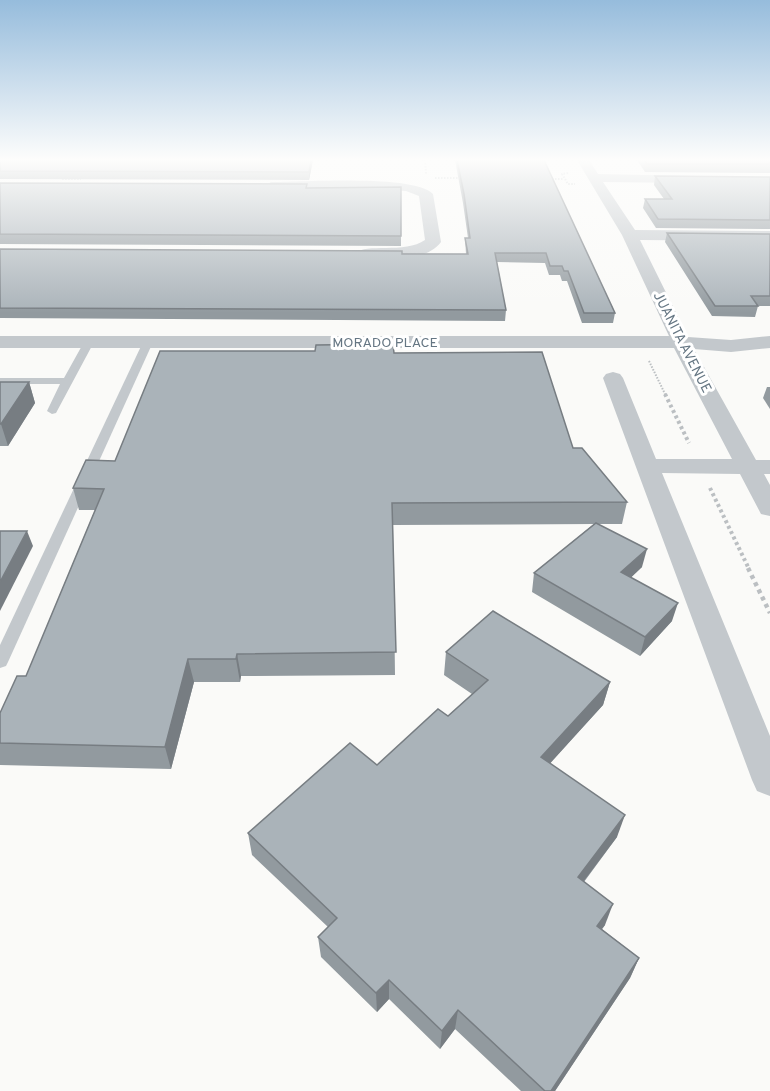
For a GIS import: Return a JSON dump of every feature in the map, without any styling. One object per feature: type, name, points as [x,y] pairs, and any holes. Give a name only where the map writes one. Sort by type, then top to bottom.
[{"type":"street","points":[[352,253],[414,252],[427,247],[433,242],[430,211]]},
{"type":"street","name":"JUANITA AVENUE","points":[[614,211],[630,235],[681,342],[759,467],[770,508]]},
{"type":"street","points":[[630,235],[770,236]]},
{"type":"street","name":"MORADO PLACE","points":[[0,342],[681,342],[731,346],[770,342]]},
{"type":"street","points":[[613,378],[769,776]]},
{"type":"street","points":[[647,466],[759,467]]},
{"type":"lane","points":[[52,411],[89,342]]},
{"type":"lane","points":[[0,662],[148,342]]},
{"type":"lane","points":[[0,381],[67,381]]},
{"type":"path","points":[[642,357],[648,359],[770,613]]},
{"type":"building","points":[[0,211],[401,211],[401,236],[0,234]]},
{"type":"building","points":[[466,211],[568,211],[615,313],[584,313],[568,271],[564,271],[562,266],[550,266],[546,253],[495,253],[506,310],[0,308],[0,249],[402,251],[402,254],[468,254],[465,238],[470,238]]},
{"type":"building","points":[[653,211],[770,211],[770,220],[658,219]]},
{"type":"building","points":[[667,233],[770,234],[770,296],[751,296],[758,306],[715,306]]},
{"type":"building","points":[[393,344],[394,353],[542,352],[573,448],[582,448],[627,502],[392,503],[396,652],[237,654],[236,659],[188,659],[165,747],[0,743],[0,713],[17,676],[26,676],[104,489],[73,488],[86,460],[115,461],[160,351],[315,351],[316,345]]},
{"type":"building","points":[[0,382],[29,382],[1,424],[0,424]]},
{"type":"building","points":[[596,523],[647,549],[621,572],[678,603],[645,637],[534,573]]},
{"type":"building","points":[[0,531],[27,531],[0,582]]},
{"type":"building","points":[[493,611],[610,682],[541,757],[625,815],[578,877],[613,904],[597,926],[639,958],[551,1091],[545,1091],[458,1010],[442,1031],[389,980],[376,993],[318,937],[337,918],[248,833],[350,743],[377,765],[438,709],[448,716],[488,680],[446,652]]}]
